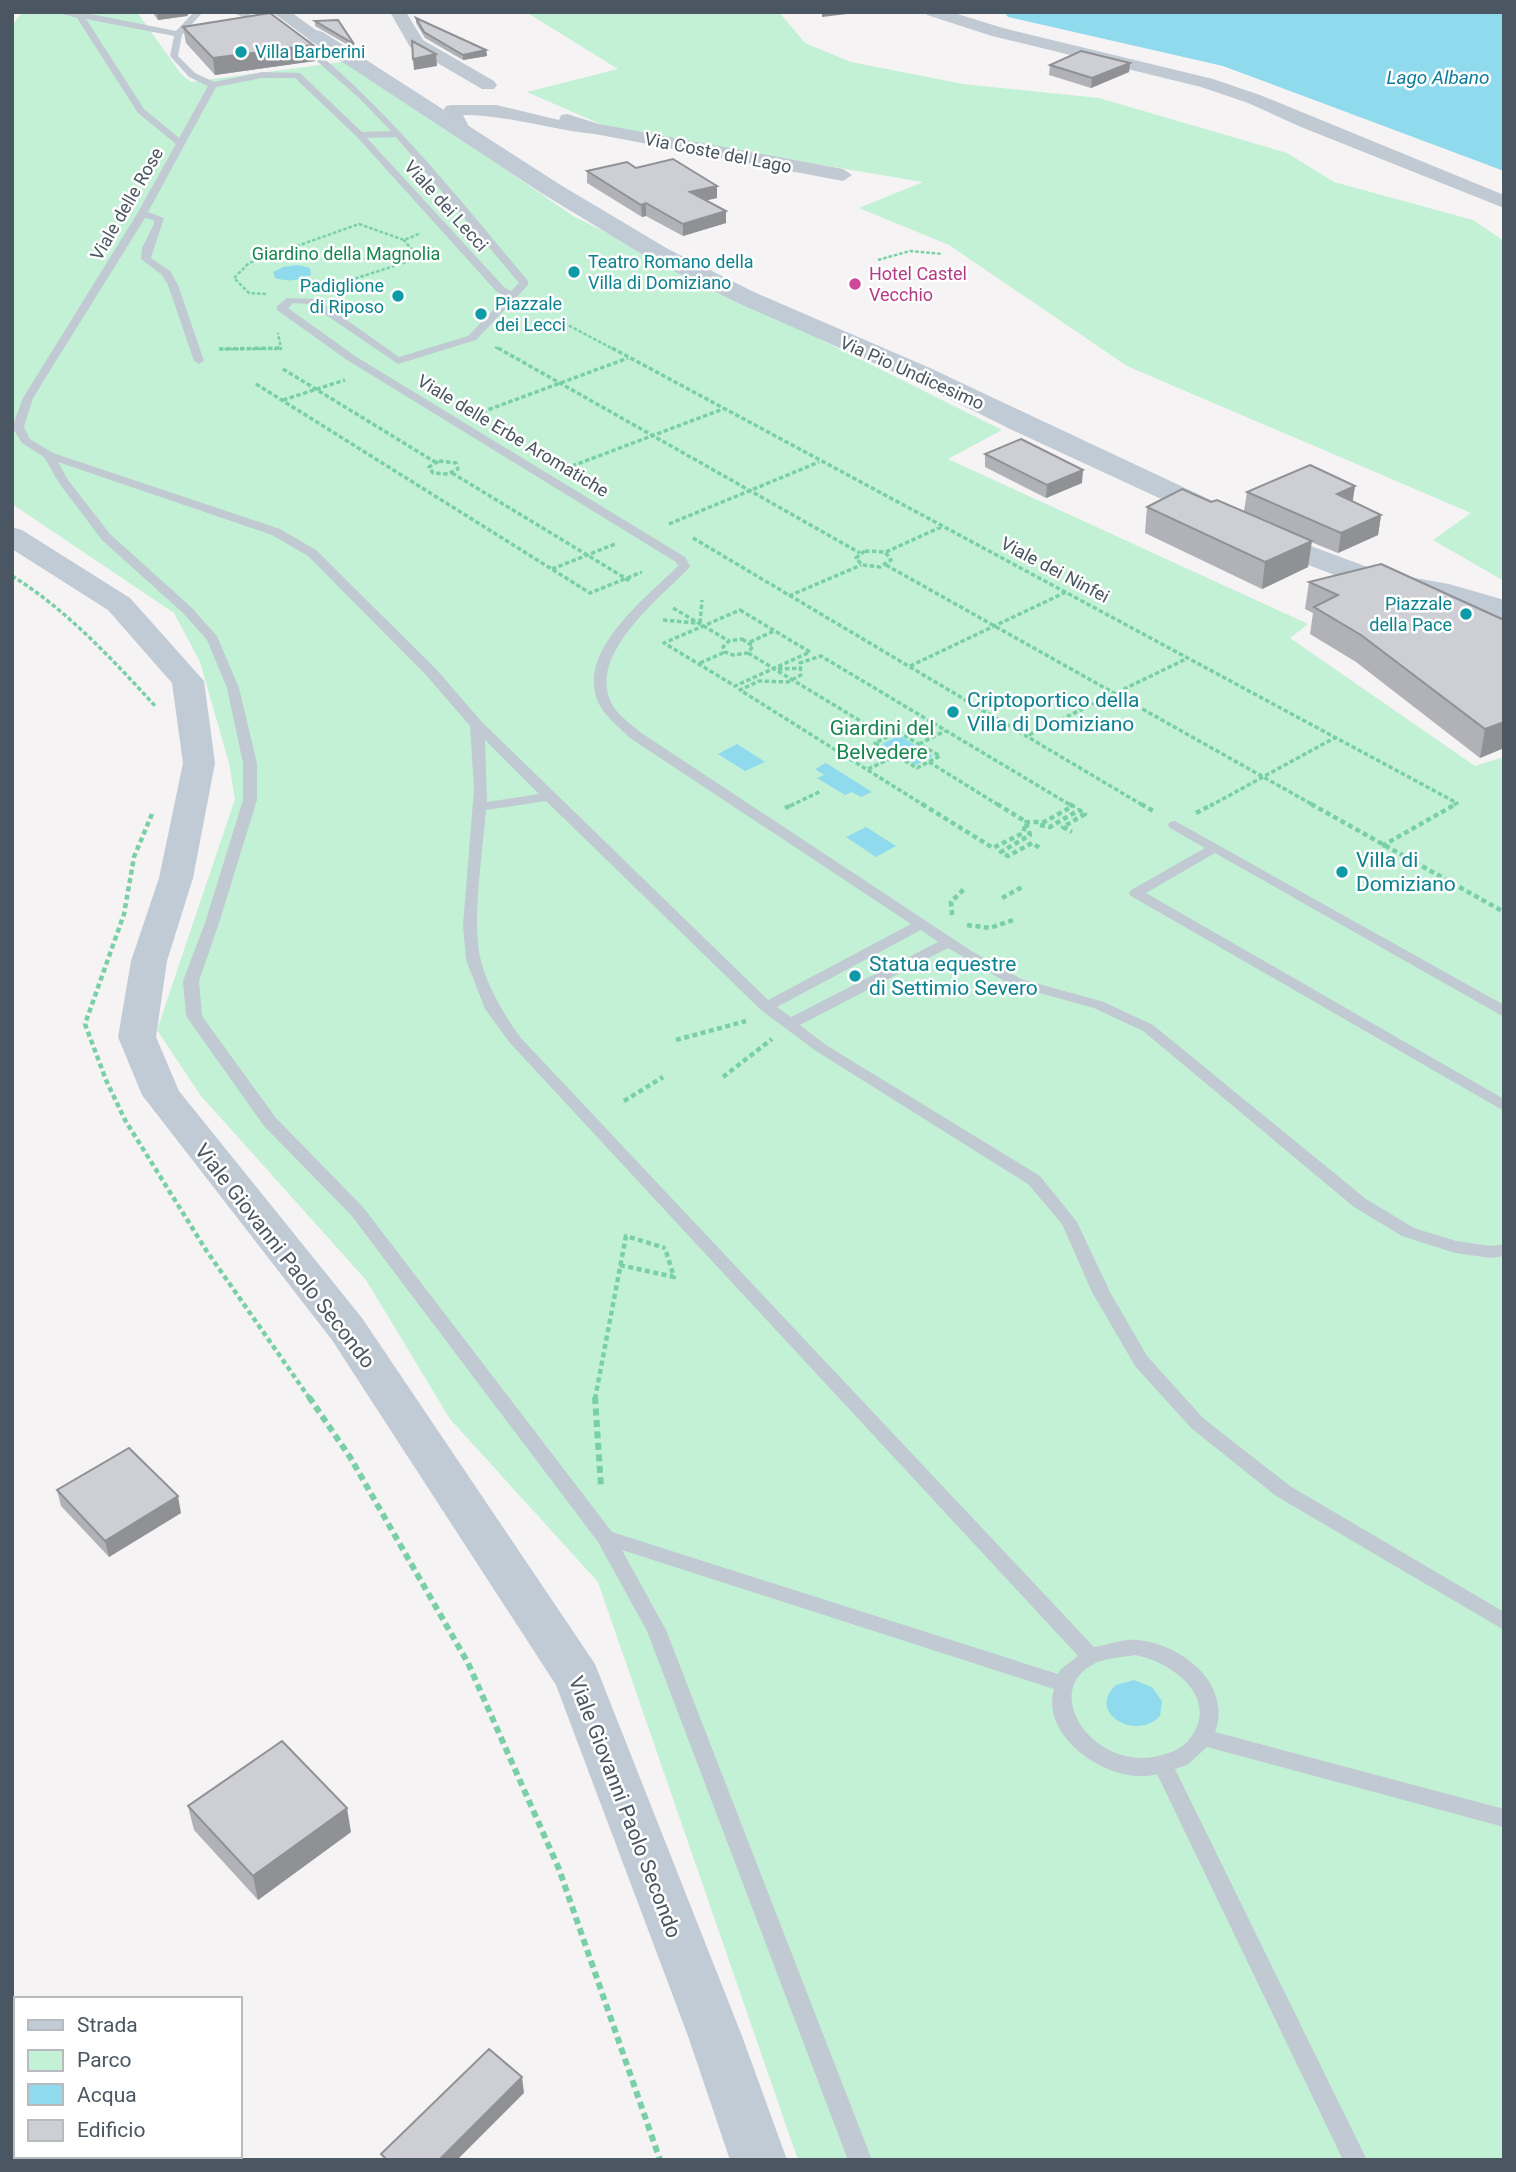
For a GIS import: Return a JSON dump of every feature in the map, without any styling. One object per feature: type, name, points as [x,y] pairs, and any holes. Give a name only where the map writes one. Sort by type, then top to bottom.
[{"type":"street","points":[[398,12],[416,43],[488,85]]},
{"type":"street","points":[[933,12],[998,32],[1152,68],[1219,87],[1504,202]]},
{"type":"street","points":[[279,19],[316,36]]},
{"type":"street","name":"Via Pio Undicesimo","points":[[316,36],[551,189],[659,254],[747,298],[921,374],[1045,435],[1290,548],[1374,580],[1450,593],[1490,605],[1504,613]]},
{"type":"street","name":"Via Coste del Lago","points":[[461,130],[460,122],[451,113],[452,110],[496,110],[557,125],[842,175]]},
{"type":"street","name":"Via Coste del Lago","points":[[567,119],[594,130]]},
{"type":"street","name":"Viale Giovanni Paolo Secondo","points":[[12,536],[119,604],[188,681],[199,763],[176,878],[149,961],[137,1037],[161,1094],[347,1329],[578,1678],[759,2160]]},
{"type":"lane","points":[[59,12],[178,34]]},
{"type":"lane","points":[[199,12],[178,34],[174,56],[192,75],[213,85]]},
{"type":"lane","points":[[234,12],[279,19]]},
{"type":"lane","points":[[79,15],[141,111],[180,143]]},
{"type":"lane","name":"Viale dei Lecci","points":[[213,85],[262,75],[297,75],[360,135],[500,289],[512,296],[524,283],[397,134],[323,60],[287,33]]},
{"type":"lane","name":"Viale delle Rose","points":[[18,427],[28,398],[142,214],[213,85]]},
{"type":"lane","points":[[360,135],[397,134]]},
{"type":"lane","points":[[142,214],[159,218],[160,226],[145,251],[146,259],[166,273],[173,285],[199,361]]},
{"type":"lane","name":"Viale delle Erbe Aromatiche","points":[[512,296],[472,338],[398,362],[313,301],[302,299],[284,304],[281,308],[318,335],[681,560],[684,566],[626,626],[611,647],[601,665],[603,700],[635,735],[762,818]]},
{"type":"lane","points":[[18,427],[26,441],[49,455],[276,532],[312,553],[431,672],[477,725],[766,1007],[821,1048],[1034,1180],[1069,1222],[1101,1292],[1141,1361],[1197,1423],[1283,1490],[1504,1622]]},
{"type":"lane","points":[[49,455],[63,481],[106,537],[187,610],[213,639],[233,688],[250,763],[250,800],[191,981],[194,1016],[270,1122],[357,1211],[605,1537],[656,1630],[860,2160]]},
{"type":"lane","points":[[477,725],[480,807],[470,925],[473,960],[493,1009],[515,1040],[1089,1656]]},
{"type":"lane","points":[[480,807],[551,796]]},
{"type":"lane","points":[[762,818],[948,942],[1016,982],[1099,1004],[1148,1028],[1360,1203],[1408,1231],[1455,1247],[1491,1252],[1504,1250]]},
{"type":"lane","points":[[1175,825],[1504,1012]]},
{"type":"lane","points":[[1214,848],[1136,893],[1504,1106]]},
{"type":"lane","points":[[766,1007],[922,924]]},
{"type":"lane","points":[[790,1024],[948,942]]},
{"type":"lane","points":[[605,1537],[1063,1684]]},
{"type":"lane","points":[[1135,1647],[1159,1651],[1181,1663],[1198,1679],[1208,1698],[1210,1719],[1203,1738],[1194,1750],[1164,1766],[1140,1768],[1116,1764],[1095,1754],[1077,1740],[1065,1722],[1061,1703],[1063,1684],[1073,1668],[1089,1656],[1111,1648],[1135,1647]]},
{"type":"lane","points":[[1203,1738],[1504,1818]]},
{"type":"lane","points":[[1164,1766],[1355,2160]]},
{"type":"path","points":[[270,295],[249,293],[234,278],[249,263],[359,224],[404,240],[419,258],[318,291]]},
{"type":"path","points":[[404,240],[421,234],[419,229],[425,227]]},
{"type":"path","points":[[878,260],[910,251],[942,254]]},
{"type":"path","name":"Viale dei Ninfei","points":[[564,323],[1457,803],[1382,846]]},
{"type":"path","points":[[212,349],[281,349],[277,325]]},
{"type":"path","points":[[495,347],[860,553]]},
{"type":"path","points":[[492,419],[481,412],[629,358]]},
{"type":"path","points":[[284,369],[435,463],[456,463],[458,469],[452,473]]},
{"type":"path","points":[[282,400],[348,379],[339,373]]},
{"type":"path","points":[[256,384],[590,593],[648,570]]},
{"type":"path","points":[[583,472],[572,466],[723,408]]},
{"type":"path","points":[[680,530],[669,524],[820,462]]},
{"type":"path","points":[[435,463],[429,467],[433,473],[452,473],[628,580]]},
{"type":"path","points":[[885,552],[941,527]]},
{"type":"path","points":[[551,569],[621,542],[609,535]]},
{"type":"path","points":[[691,537],[1029,735],[1175,825],[1337,737]]},
{"type":"path","points":[[886,565],[891,557],[885,552],[872,550],[860,553],[856,558],[862,565],[874,568],[886,565],[1265,777],[1382,846],[1504,912]]},
{"type":"path","points":[[789,596],[862,565]]},
{"type":"path","points":[[909,666],[1067,592]]},
{"type":"path","points":[[702,600],[702,624]]},
{"type":"path","points":[[670,606],[729,640],[750,642],[774,631]]},
{"type":"path","points":[[740,610],[774,631],[810,652],[735,686],[664,643],[702,624],[740,610]]},
{"type":"path","points":[[654,620],[702,624]]},
{"type":"path","points":[[726,652],[723,644],[729,640]]},
{"type":"path","points":[[699,664],[726,652],[738,655],[748,653],[753,648],[750,642]]},
{"type":"path","points":[[748,653],[887,737]]},
{"type":"path","points":[[821,656],[1073,806],[1044,822],[1026,822],[1023,833],[993,848],[740,690],[760,681],[780,684],[794,681],[802,675],[800,663],[821,656]]},
{"type":"path","points":[[1029,735],[1189,657]]},
{"type":"path","points":[[774,669],[801,668]]},
{"type":"path","points":[[767,682],[774,669]]},
{"type":"path","points":[[919,744],[946,731]]},
{"type":"path","points":[[898,732],[919,744],[940,756],[916,768],[875,743],[898,732]]},
{"type":"path","points":[[868,770],[896,756]]},
{"type":"path","points":[[929,762],[1026,822],[1049,827],[1079,810],[1086,814],[1063,827],[1072,832]]},
{"type":"path","points":[[762,818],[821,791]]},
{"type":"path","points":[[1026,822],[1030,835],[1001,852],[1008,856],[1032,843],[1040,848]]},
{"type":"path","points":[[1002,898],[1024,886]]},
{"type":"path","points":[[952,915],[949,907],[951,900],[965,888]]},
{"type":"path","points":[[966,924],[990,928],[1013,920]]},
{"type":"path","points":[[676,1040],[720,1026],[751,1021]]},
{"type":"path","points":[[723,1077],[772,1039]]},
{"type":"path","points":[[624,1101],[663,1077]]},
{"type":"path","points":[[605,1537],[594,1404],[620,1265],[626,1236],[665,1248],[674,1277],[620,1265]]},
{"type":"green space","points":[[22,12],[137,12],[181,74],[191,82],[349,61],[573,216],[1002,430],[948,459],[1308,624],[1290,638],[1475,766],[1504,757],[1504,2160],[798,2160],[598,1582],[450,1419],[366,1280],[201,1096],[157,1030],[235,799],[229,763],[200,662],[174,613],[12,504],[12,26]]},
{"type":"green space","points":[[526,12],[779,12],[805,43],[851,62],[963,84],[1099,98],[1287,153],[1334,182],[1473,220],[1504,241],[1504,581],[1433,540],[1471,513],[1127,366],[949,245],[859,208],[923,182],[614,130],[527,92],[618,69]]},
{"type":"water","name":"Lago Albano","points":[[1004,12],[1504,12],[1504,171],[1223,66],[1008,17]]},
{"type":"water","points":[[298,265],[310,268],[311,275],[293,280],[275,278],[273,272],[283,267]]},
{"type":"water","points":[[899,735],[933,756],[916,765],[882,744]]},
{"type":"water","points":[[737,744],[765,762],[745,771],[718,754]]},
{"type":"water","points":[[826,763],[872,792],[861,797],[852,792],[845,795],[817,778],[824,775],[815,769]]},
{"type":"water","points":[[866,827],[896,846],[876,857],[846,837]]},
{"type":"water","points":[[1134,1680],[1152,1687],[1162,1701],[1160,1716],[1150,1723],[1138,1726],[1117,1720],[1110,1714],[1107,1705],[1108,1695],[1116,1685]]},
{"type":"building","points":[[270,13],[313,45],[213,58],[183,27]]},
{"type":"building","points":[[416,18],[486,50],[463,55],[424,32]]},
{"type":"building","points":[[338,20],[354,44],[315,21]]},
{"type":"building","points":[[412,41],[436,54],[413,59]]},
{"type":"building","points":[[1081,51],[1130,63],[1092,78],[1050,65]]},
{"type":"building","points":[[673,159],[717,186],[690,192],[726,211],[683,224],[646,203],[641,205],[587,171],[627,162],[636,168]]},
{"type":"building","points":[[1021,439],[1083,470],[1047,485],[985,454]]},
{"type":"building","points":[[1310,465],[1355,486],[1337,494],[1381,515],[1341,533],[1247,492]]},
{"type":"building","points":[[1182,489],[1211,502],[1217,500],[1312,541],[1265,562],[1147,507]]},
{"type":"building","points":[[1381,564],[1504,620],[1504,722],[1485,729],[1361,635],[1314,607],[1338,595],[1309,582]]},
{"type":"building","points":[[129,1448],[178,1496],[105,1541],[57,1490]]},
{"type":"building","points":[[282,1741],[347,1808],[253,1876],[188,1806]]},
{"type":"building","points":[[489,2049],[522,2077],[439,2160],[387,2160],[381,2154]]},
{"type":"place","name":"Villa Barberini","points":[[241,52]]},
{"type":"place","name":"Teatro Romano della Villa di Domiziano","points":[[574,272]]},
{"type":"place","name":"Hotel Castel Vecchio","points":[[855,284]]},
{"type":"place","name":"Padiglione di Riposo","points":[[398,296]]},
{"type":"place","name":"Piazzale dei Lecci","points":[[481,314]]},
{"type":"place","name":"Piazzale della Pace","points":[[1466,614]]},
{"type":"place","name":"Criptoportico della Villa di Domiziano","points":[[953,712]]},
{"type":"place","name":"Villa di Domiziano","points":[[1342,872]]},
{"type":"place","name":"Statua equestre di Settimio Severo","points":[[855,976]]},
{"type":"park label","name":"Giardino della Magnolia","points":[[346,254]]},
{"type":"park label","name":"Giardini del Belvedere","points":[[882,740]]}]
